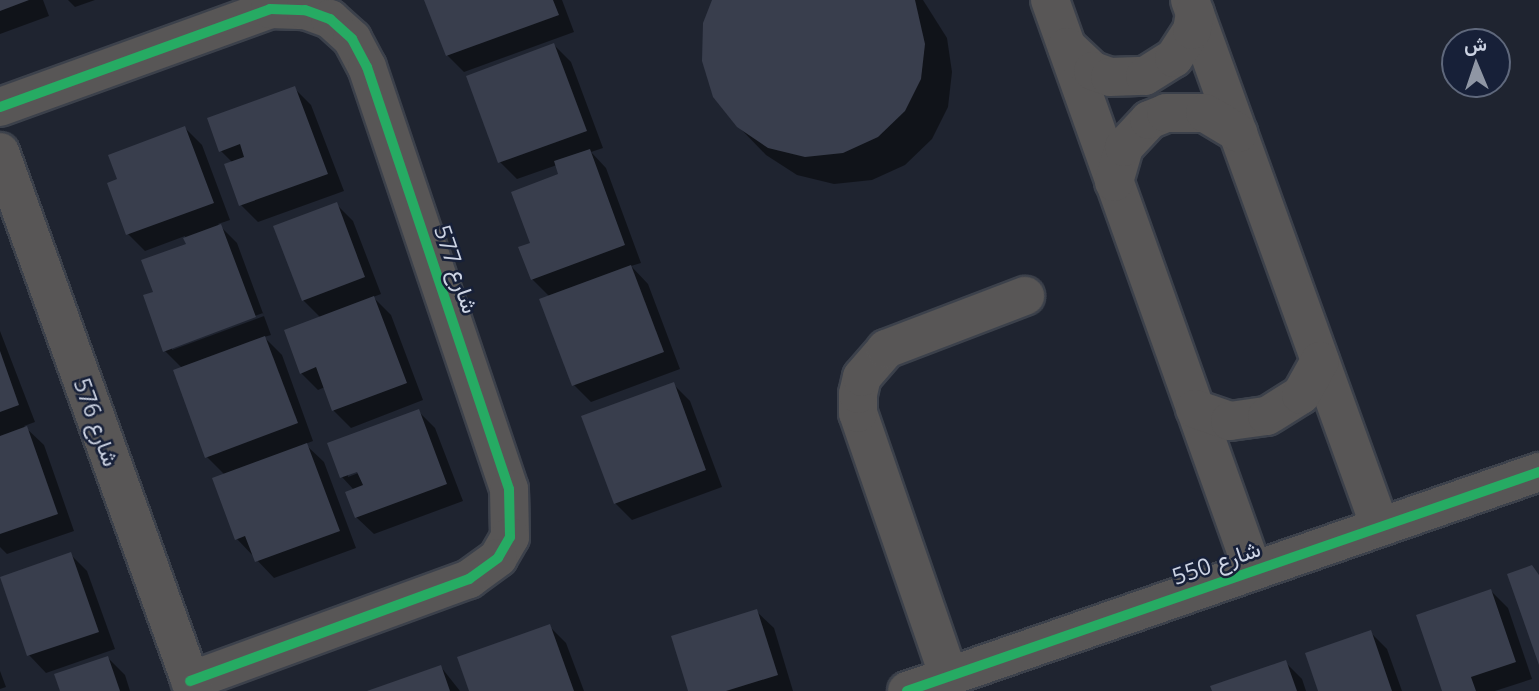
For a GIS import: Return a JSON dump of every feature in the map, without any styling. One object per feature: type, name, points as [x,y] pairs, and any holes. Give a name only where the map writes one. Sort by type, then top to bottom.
[{"type":"street","points":[[1050,0],[1253,571]]},
{"type":"street","points":[[1067,47],[1093,71],[1110,77],[1145,76],[1174,58],[1192,30],[1193,6]]},
{"type":"street","points":[[1193,6],[1380,527]]},
{"type":"street","name":"شارع 577","points":[[0,107],[270,9],[306,10],[330,19],[352,39],[367,66],[505,476],[512,513],[510,537],[498,558],[470,579],[192,686]]},
{"type":"street","points":[[1114,182],[1124,147],[1149,120],[1166,113],[1205,113],[1238,133]]},
{"type":"street","name":"شارع 576","points":[[0,152],[192,686]]},
{"type":"street","points":[[949,677],[858,413],[858,394],[867,369],[886,349],[1026,296]]},
{"type":"street","points":[[1195,409],[1230,421],[1267,416],[1301,395],[1320,361]]},
{"type":"street","name":"شارع 550","points":[[907,691],[1539,472]]},
{"type":"building","points":[[0,0],[29,0],[0,11]]},
{"type":"building","points":[[424,0],[553,0],[559,15],[446,56]]},
{"type":"building","points":[[712,0],[915,0],[925,44],[921,79],[905,111],[878,137],[843,153],[805,157],[768,148],[737,127],[713,97],[702,61],[703,23]]},
{"type":"building","points":[[554,43],[587,131],[498,163],[466,76]]},
{"type":"building","points":[[295,86],[328,174],[239,206],[224,164],[244,157],[240,144],[219,152],[207,118]]},
{"type":"building","points":[[185,126],[214,203],[126,235],[107,183],[117,179],[108,155]]},
{"type":"building","points":[[590,149],[625,245],[531,280],[518,247],[530,243],[511,192],[558,174],[554,161]]},
{"type":"building","points":[[337,202],[365,277],[302,301],[273,226]]},
{"type":"building","points":[[221,224],[256,317],[163,352],[143,295],[153,292],[141,260],[186,244],[183,238]]},
{"type":"building","points":[[631,265],[664,352],[572,386],[539,299]]},
{"type":"building","points":[[374,296],[407,383],[332,411],[316,367],[300,374],[284,330]]},
{"type":"building","points":[[265,336],[298,423],[205,458],[173,370]]},
{"type":"building","points":[[0,351],[19,405],[0,412]]},
{"type":"building","points":[[674,382],[706,470],[614,504],[581,416]]},
{"type":"building","points":[[419,409],[447,484],[355,518],[345,492],[363,485],[357,472],[340,478],[327,443]]},
{"type":"building","points":[[27,426],[58,514],[0,534],[0,436]]},
{"type":"building","points":[[307,443],[340,531],[255,562],[245,536],[235,540],[212,478]]},
{"type":"building","points":[[71,552],[99,632],[27,656],[0,577]]},
{"type":"building","points":[[1532,565],[1539,575],[1539,665],[1507,574]]},
{"type":"building","points":[[1491,589],[1516,662],[1471,677],[1476,691],[1442,691],[1416,615]]},
{"type":"building","points":[[757,609],[778,675],[726,691],[688,691],[671,636]]},
{"type":"building","points":[[550,624],[574,691],[469,691],[457,657]]},
{"type":"building","points":[[1371,630],[1392,691],[1318,691],[1305,653]]},
{"type":"building","points":[[108,656],[120,691],[60,691],[54,674]]},
{"type":"building","points":[[1286,660],[1297,691],[1212,691],[1210,686]]},
{"type":"building","points":[[441,665],[450,691],[367,691]]},
{"type":"cycle path","points":[[0,107],[270,9],[305,10],[330,19],[352,39],[367,67],[509,489],[510,537],[498,558],[469,579],[190,681]]},
{"type":"cycle path","points":[[907,691],[1539,472]]}]
